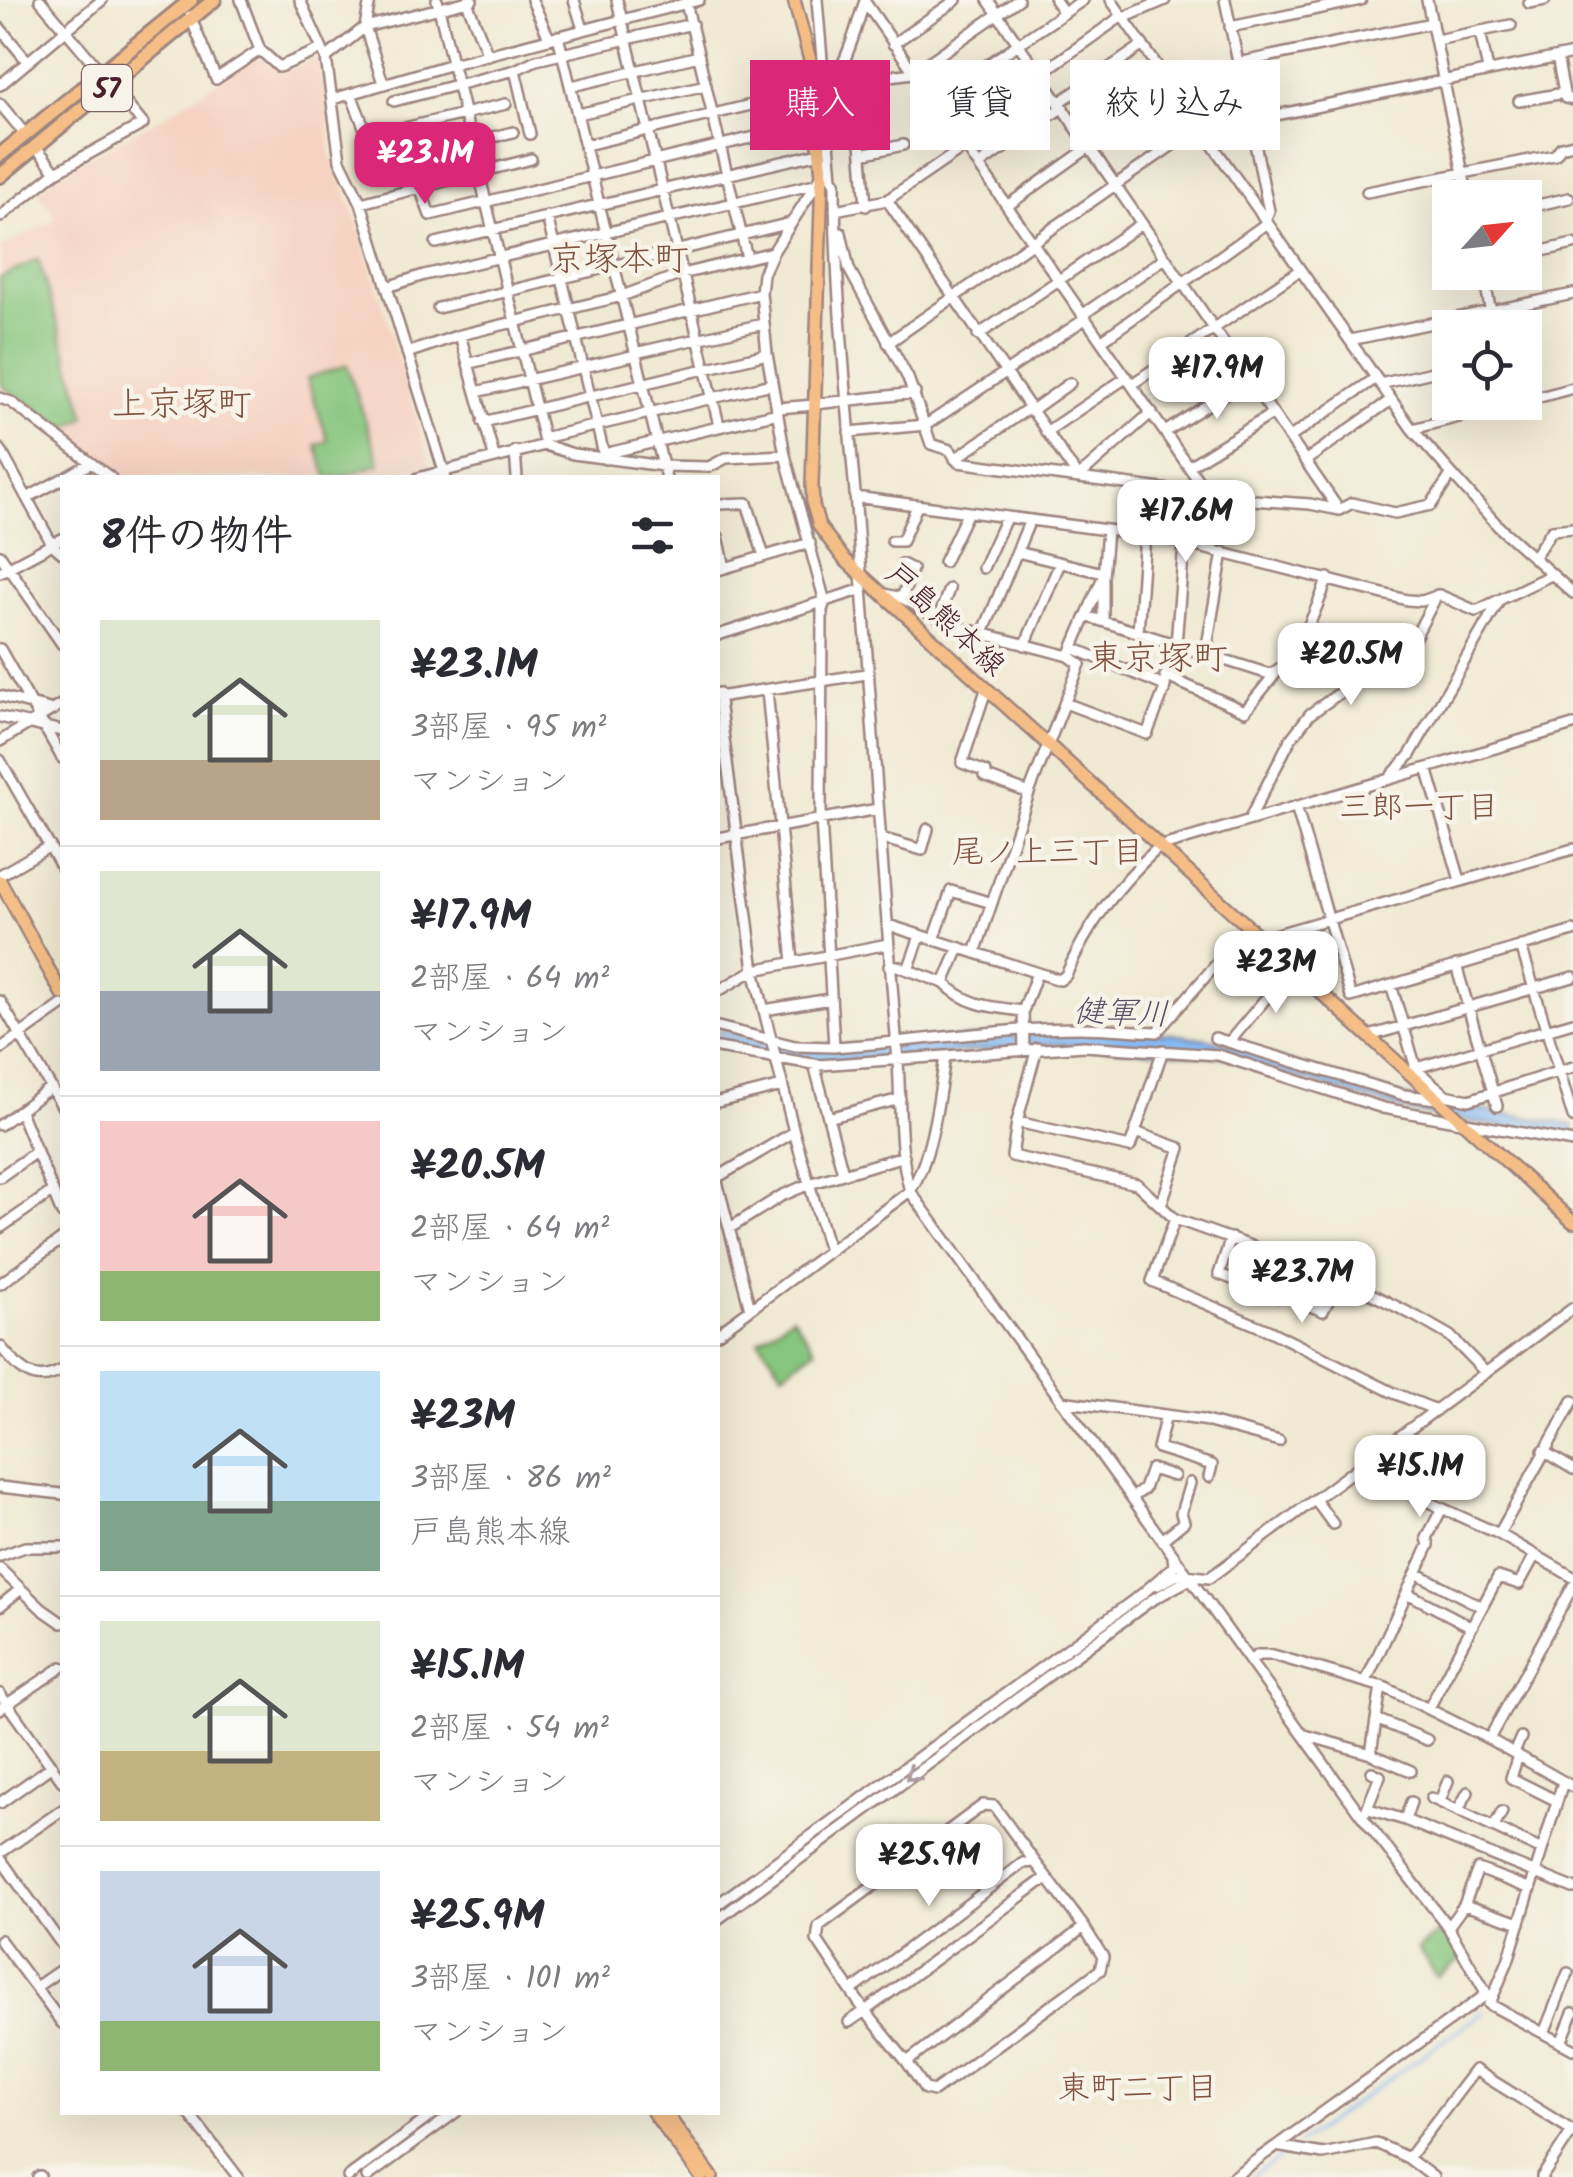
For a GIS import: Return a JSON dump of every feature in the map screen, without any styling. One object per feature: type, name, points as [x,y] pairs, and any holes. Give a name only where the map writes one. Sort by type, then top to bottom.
[{"type":"highway","name":"57","points":[[0,176],[214,0]]},
{"type":"highway","name":"57","points":[[0,155],[187,2]]},
{"type":"main road","name":"戸島熊本線","points":[[794,0],[812,60]]},
{"type":"main road","name":"戸島熊本線","points":[[820,150],[823,179],[812,505],[820,526],[860,574],[1248,928],[1411,1069],[1436,1099],[1466,1124]]},
{"type":"main road","points":[[0,878],[60,990]]},
{"type":"main road","points":[[1466,1124],[1573,1222]]},
{"type":"main road","points":[[655,2115],[701,2177]]},
{"type":"main road","points":[[667,2115],[712,2177]]},
{"type":"street","points":[[0,85],[102,0]]},
{"type":"street","points":[[242,0],[260,50],[279,67],[324,54],[365,27],[437,4],[469,1],[488,54]]},
{"type":"street","points":[[316,0],[301,3],[324,54],[340,160],[361,203],[445,474],[597,425],[772,384]]},
{"type":"street","points":[[370,0],[365,27],[383,84]]},
{"type":"street","points":[[532,0],[564,54],[665,475]]},
{"type":"street","points":[[574,0],[583,29]]},
{"type":"street","points":[[617,0],[719,426]]},
{"type":"street","points":[[333,99],[663,4],[700,0]]},
{"type":"street","points":[[817,0],[820,60]]},
{"type":"street","points":[[893,44],[956,0]]},
{"type":"street","points":[[988,0],[1030,60]]},
{"type":"street","points":[[931,60],[1018,0]]},
{"type":"street","points":[[1055,0],[1064,13]]},
{"type":"street","points":[[996,60],[1083,0]]},
{"type":"street","points":[[1111,0],[1154,60]]},
{"type":"street","points":[[1050,67],[1122,17],[1163,0]]},
{"type":"street","points":[[1225,0],[1237,60]]},
{"type":"street","points":[[1230,27],[1362,0]]},
{"type":"street","points":[[1427,0],[1465,180]]},
{"type":"street","points":[[1529,3],[1545,0]]},
{"type":"street","points":[[842,60],[865,1]]},
{"type":"street","points":[[865,1],[910,68]]},
{"type":"street","points":[[46,2],[102,73]]},
{"type":"street","points":[[187,2],[216,79],[260,50]]},
{"type":"street","points":[[686,3],[747,258]]},
{"type":"street","points":[[437,4],[544,442]]},
{"type":"street","points":[[1253,60],[1432,23]]},
{"type":"street","points":[[394,102],[510,71],[536,60],[692,24]]},
{"type":"street","points":[[1436,40],[1512,25]]},
{"type":"street","points":[[0,28],[28,62]]},
{"type":"street","points":[[1480,31],[1488,70]]},
{"type":"street","points":[[979,165],[1143,45]]},
{"type":"street","points":[[500,52],[530,134]]},
{"type":"street","points":[[1280,114],[1573,54]]},
{"type":"street","points":[[572,86],[699,56]]},
{"type":"street","points":[[1519,101],[1569,97],[1557,56]]},
{"type":"street","points":[[0,217],[56,172],[144,124],[111,85]]},
{"type":"street","points":[[578,114],[706,85]]},
{"type":"street","points":[[1050,89],[1070,118]]},
{"type":"street","points":[[351,94],[370,142],[396,130],[506,104]]},
{"type":"street","points":[[0,104],[24,134]]},
{"type":"street","points":[[586,145],[750,105]]},
{"type":"street","points":[[407,159],[512,132]]},
{"type":"street","points":[[420,188],[430,216],[750,138]]},
{"type":"street","points":[[1367,192],[1555,155],[1560,147],[1573,144]]},
{"type":"street","points":[[862,154],[903,145]]},
{"type":"street","points":[[36,147],[56,172]]},
{"type":"street","points":[[823,150],[823,179],[840,220],[849,268],[915,393],[931,444],[950,450],[958,462],[1339,510],[1352,502],[1395,513],[1431,506],[1451,476]]},
{"type":"street","points":[[862,150],[866,206]]},
{"type":"street","points":[[834,210],[887,200],[960,150]]},
{"type":"street","points":[[969,150],[1210,496]]},
{"type":"street","points":[[1007,206],[1085,150]]},
{"type":"street","points":[[1089,150],[1339,510]]},
{"type":"street","points":[[888,343],[1168,150]]},
{"type":"street","points":[[1216,150],[1412,430],[1451,476],[1573,593]]},
{"type":"street","points":[[1101,341],[1266,221],[1269,211],[1256,150]]},
{"type":"street","points":[[436,243],[820,153]]},
{"type":"street","points":[[361,203],[530,159]]},
{"type":"street","points":[[387,288],[823,179]]},
{"type":"street","points":[[823,179],[772,252],[763,274],[761,294],[785,454],[826,602],[822,610],[822,818],[834,1047]]},
{"type":"street","points":[[1542,204],[1569,198]]},
{"type":"street","points":[[887,200],[1078,476]]},
{"type":"street","points":[[834,210],[866,674],[904,1156],[910,1191],[1448,1927],[1490,2004],[1573,2049]]},
{"type":"street","points":[[546,216],[604,456]]},
{"type":"street","points":[[438,308],[790,223]]},
{"type":"street","points":[[978,336],[1141,224]]},
{"type":"street","points":[[1542,251],[1573,244]]},
{"type":"street","points":[[407,353],[514,320],[622,296],[682,274],[772,252]]},
{"type":"street","points":[[850,432],[926,425],[1165,258]]},
{"type":"street","points":[[1046,432],[1214,330],[1300,270]]},
{"type":"street","points":[[470,363],[761,294]]},
{"type":"street","points":[[1495,310],[1573,294]]},
{"type":"street","points":[[1350,340],[1432,323]]},
{"type":"street","points":[[476,392],[763,324]]},
{"type":"street","points":[[460,335],[494,456]]},
{"type":"street","points":[[484,422],[767,354]]},
{"type":"street","points":[[1165,432],[1277,360]]},
{"type":"street","points":[[1289,438],[1378,382],[1432,372]]},
{"type":"street","points":[[956,458],[1070,383]]},
{"type":"street","points":[[1542,397],[1572,391]]},
{"type":"street","points":[[604,456],[777,410],[915,393]]},
{"type":"street","points":[[0,398],[11,402],[107,475]]},
{"type":"street","points":[[1305,461],[1391,400]]},
{"type":"street","points":[[1078,476],[1152,412]]},
{"type":"street","points":[[1188,466],[1272,414]]},
{"type":"street","points":[[1412,430],[1451,420]]},
{"type":"street","points":[[544,442],[573,454],[663,466],[709,467],[726,458],[785,454]]},
{"type":"street","points":[[0,449],[27,498],[58,541],[4,570]]},
{"type":"street","points":[[515,451],[518,475]]},
{"type":"street","points":[[69,475],[91,463]]},
{"type":"street","points":[[27,498],[60,480]]},
{"type":"street","points":[[855,497],[1145,535],[1407,600],[1422,601],[1437,595],[1476,611],[1551,575]]},
{"type":"street","points":[[720,504],[747,503],[764,556]]},
{"type":"street","points":[[892,541],[902,541],[917,506]]},
{"type":"street","points":[[944,562],[967,514]]},
{"type":"street","points":[[983,568],[1006,518]]},
{"type":"street","points":[[983,633],[1030,520]]},
{"type":"street","points":[[1533,558],[1552,530],[1573,528]]},
{"type":"street","points":[[1102,621],[1107,531]]},
{"type":"street","points":[[1138,632],[1145,535]]},
{"type":"street","points":[[722,569],[810,543]]},
{"type":"street","points":[[1064,703],[1146,734],[1174,644],[1184,545]]},
{"type":"street","points":[[1017,552],[1103,575]]},
{"type":"street","points":[[1206,652],[1222,552]]},
{"type":"street","points":[[0,555],[4,570],[60,641]]},
{"type":"street","points":[[1024,645],[1060,563]]},
{"type":"street","points":[[902,564],[912,569],[902,598]]},
{"type":"street","points":[[1071,652],[1103,575]]},
{"type":"street","points":[[883,594],[902,598],[954,626],[1024,645],[1071,652],[1245,711],[1301,639],[1328,578]]},
{"type":"street","points":[[939,617],[949,589]]},
{"type":"street","points":[[720,634],[860,590]]},
{"type":"street","points":[[1249,820],[1290,740],[1310,714],[1414,640],[1437,595]]},
{"type":"street","points":[[1390,777],[1410,755],[1498,603]]},
{"type":"street","points":[[1086,616],[1269,674],[1276,672]]},
{"type":"street","points":[[0,648],[38,723],[60,755]]},
{"type":"street","points":[[976,953],[1030,793],[1080,664],[1071,652]]},
{"type":"street","points":[[720,696],[866,674]]},
{"type":"street","points":[[768,690],[793,962]]},
{"type":"street","points":[[986,690],[962,762],[986,772],[984,776],[1030,793]]},
{"type":"street","points":[[0,696],[58,708]]},
{"type":"street","points":[[0,741],[38,723],[58,708]]},
{"type":"street","points":[[720,711],[754,970],[794,1132],[829,1251]]},
{"type":"street","points":[[0,717],[60,731]]},
{"type":"street","points":[[888,925],[1057,980],[1064,978],[1096,918],[1135,869],[1159,847],[1573,726]]},
{"type":"street","points":[[0,760],[60,864]]},
{"type":"street","points":[[1427,768],[1460,880]]},
{"type":"street","points":[[1296,806],[1352,997],[1573,931]]},
{"type":"street","points":[[720,837],[878,809]]},
{"type":"street","points":[[881,838],[922,850],[928,829]]},
{"type":"street","points":[[0,878],[50,846]]},
{"type":"street","points":[[1260,938],[1573,849]]},
{"type":"street","points":[[934,940],[951,891],[992,903]]},
{"type":"street","points":[[720,1028],[795,1046],[834,1047],[1079,1028],[1156,1032],[1248,928]]},
{"type":"street","points":[[908,970],[920,936]]},
{"type":"street","points":[[720,990],[754,970],[888,944]]},
{"type":"street","points":[[1521,946],[1573,1117]]},
{"type":"street","points":[[944,983],[959,948]]},
{"type":"street","points":[[1230,948],[1256,973]]},
{"type":"street","points":[[1456,965],[1497,1106]]},
{"type":"street","points":[[889,966],[944,983],[959,999],[1023,1011]]},
{"type":"street","points":[[1230,1041],[1292,967]]},
{"type":"street","points":[[1024,1049],[1023,1011],[1037,973]]},
{"type":"street","points":[[1370,1036],[1573,976]]},
{"type":"street","points":[[1391,985],[1404,1026],[1411,1069],[1446,1095],[1468,1100],[1573,1067]]},
{"type":"street","points":[[764,1010],[830,999]]},
{"type":"street","points":[[0,1001],[60,1102]]},
{"type":"street","points":[[0,1050],[60,1006]]},
{"type":"street","points":[[1411,1069],[1573,1022]]},
{"type":"street","points":[[1215,1038],[1404,1094],[1436,1099]]},
{"type":"street","points":[[720,1048],[814,1064],[898,1061],[1036,1048],[1218,1055],[1383,1108],[1573,1142]]},
{"type":"street","points":[[1036,1048],[1012,1156],[1137,1184],[1175,1219],[1340,1278],[1450,1336],[1486,1373]]},
{"type":"street","points":[[1017,1122],[1130,1147],[1164,1050]]},
{"type":"street","points":[[720,1332],[910,1191],[918,1179],[945,1057]]},
{"type":"street","points":[[814,1064],[844,1173]]},
{"type":"street","points":[[720,1102],[782,1086]]},
{"type":"street","points":[[0,1124],[52,1087]]},
{"type":"street","points":[[828,1118],[900,1100]]},
{"type":"street","points":[[20,1110],[60,1209]]},
{"type":"street","points":[[720,1176],[794,1132]]},
{"type":"street","points":[[1135,1132],[1180,1148],[1160,1205]]},
{"type":"street","points":[[0,1178],[37,1150]]},
{"type":"street","points":[[730,1228],[809,1184],[904,1156]]},
{"type":"street","points":[[0,1228],[53,1191]]},
{"type":"street","points":[[720,1192],[750,1309]]},
{"type":"street","points":[[1175,1219],[1152,1281],[1436,1410]]},
{"type":"street","points":[[1230,1238],[1218,1274],[1323,1311],[1340,1278]]},
{"type":"street","points":[[0,1284],[60,1240]]},
{"type":"street","points":[[1142,1594],[1179,1574],[1210,1578],[1573,1308]]},
{"type":"street","points":[[0,1346],[27,1375],[42,1378],[60,1371]]},
{"type":"street","points":[[1061,1400],[1202,1420],[1279,1441]]},
{"type":"street","points":[[1500,1534],[1573,1402]]},
{"type":"street","points":[[1166,1415],[1158,1448],[1212,1465],[1209,1477]]},
{"type":"street","points":[[1544,1451],[1573,1469]]},
{"type":"street","points":[[1132,1498],[1144,1490],[1151,1469],[1174,1476]]},
{"type":"street","points":[[1358,1470],[1500,1534],[1573,1577]]},
{"type":"street","points":[[1162,1540],[1184,1522],[1181,1512],[1190,1484]]},
{"type":"street","points":[[0,1487],[60,1494]]},
{"type":"street","points":[[1316,1501],[1333,1524]]},
{"type":"street","points":[[1366,1682],[1442,1508]]},
{"type":"street","points":[[0,1556],[26,1547],[60,1547]]},
{"type":"street","points":[[720,1903],[1142,1594],[1174,1566],[1172,1552]]},
{"type":"street","points":[[1429,1708],[1498,1577],[1519,1584],[1535,1555]]},
{"type":"street","points":[[0,1569],[60,1621]]},
{"type":"street","points":[[1416,1573],[1482,1607]]},
{"type":"street","points":[[720,1917],[1135,1612],[1192,1578]]},
{"type":"street","points":[[1489,1739],[1573,1586]]},
{"type":"street","points":[[0,1606],[20,1589]]},
{"type":"street","points":[[1407,1592],[1472,1626]]},
{"type":"street","points":[[1234,2177],[1489,1998],[1520,1923],[1556,1801],[1568,1784],[1489,1739],[1381,1686],[1273,1654],[1251,1660]]},
{"type":"street","points":[[4,1707],[60,1669]]},
{"type":"street","points":[[1370,1754],[1381,1686]]},
{"type":"street","points":[[0,1694],[4,1707],[60,1777]]},
{"type":"street","points":[[1376,1718],[1427,1740]]},
{"type":"street","points":[[1304,1735],[1370,1754],[1411,1771]]},
{"type":"street","points":[[1521,1737],[1511,1778],[1556,1801]]},
{"type":"street","points":[[0,1803],[52,1766]]},
{"type":"street","points":[[1365,1812],[1380,1776],[1372,1772]]},
{"type":"street","points":[[1448,1781],[1436,1800],[1542,1850]]},
{"type":"street","points":[[1458,1810],[1468,1792]]},
{"type":"street","points":[[1405,1820],[1411,1802]]},
{"type":"street","points":[[982,1806],[994,1806],[1049,1880],[1104,1956],[1100,1970],[934,2091],[924,2089],[816,1940],[819,1926],[982,1806]]},
{"type":"street","points":[[60,1811],[0,1855],[60,1942]]},
{"type":"street","points":[[1365,1812],[1405,1820],[1573,1888]]},
{"type":"street","points":[[1494,1827],[1502,1812]]},
{"type":"street","points":[[1513,1836],[1520,1822]]},
{"type":"street","points":[[851,1991],[1023,1863],[1035,1862]]},
{"type":"street","points":[[1448,1927],[1464,1905],[1478,1869],[1531,1889]]},
{"type":"street","points":[[850,2022],[1040,1882],[1049,1880]]},
{"type":"street","points":[[1464,1905],[1520,1923]]},
{"type":"street","points":[[907,2062],[1084,1927]]},
{"type":"street","points":[[0,1940],[60,2020]]},
{"type":"street","points":[[36,1987],[60,1970]]},
{"type":"street","points":[[1544,2034],[1568,1973]]},
{"type":"street","points":[[1561,2042],[1573,2013]]},
{"type":"street","points":[[1408,2158],[1475,2070],[1572,2131],[1542,2177]]},
{"type":"street","points":[[190,2115],[238,2177]]},
{"type":"street","points":[[363,2174],[432,2115]]},
{"type":"street","points":[[348,2177],[363,2174],[452,2115]]},
{"type":"street","points":[[1276,2146],[1323,2154],[1376,2142],[1408,2158],[1433,2177]]},
{"type":"shaded area","points":[[259,55],[281,73],[319,57],[327,100],[330,154],[354,212],[432,467],[407,475],[117,475],[22,401],[0,390],[0,248],[56,219],[38,190],[58,174],[159,119]]},
{"type":"green space","points":[[38,259],[86,417],[67,428],[3,387],[0,378],[0,278]]},
{"type":"green space","points":[[347,365],[380,464],[347,475],[326,475],[316,445],[328,441],[307,378]]},
{"type":"green space","points":[[792,1316],[815,1349],[783,1373],[759,1340]]},
{"type":"green space","points":[[1442,1930],[1462,1959],[1437,1977],[1418,1949]]},
{"type":"water","points":[[720,1030],[793,1048],[1078,1031],[1164,1033],[1242,1047],[1401,1096],[1573,1125],[1573,1138],[1411,1112],[1230,1057],[1050,1044],[903,1058],[820,1061],[720,1045]]},
{"type":"waterway","points":[[1298,2144],[1484,2012]]},
{"type":"waterway","points":[[1252,2177],[1287,2152]]},
{"type":"district","name":"京塚本町","points":[[619,258]]},
{"type":"district","name":"上京塚町","points":[[182,403]]},
{"type":"district","name":"東京塚町","points":[[1158,657]]},
{"type":"district","name":"三郎一丁目","points":[[1419,806]]},
{"type":"district","name":"尾ノ上三丁目","points":[[1048,851]]},
{"type":"district","name":"東町二丁目","points":[[1138,2087]]},
{"type":"water label","name":"健軍川","points":[[1121,1012]]}]
